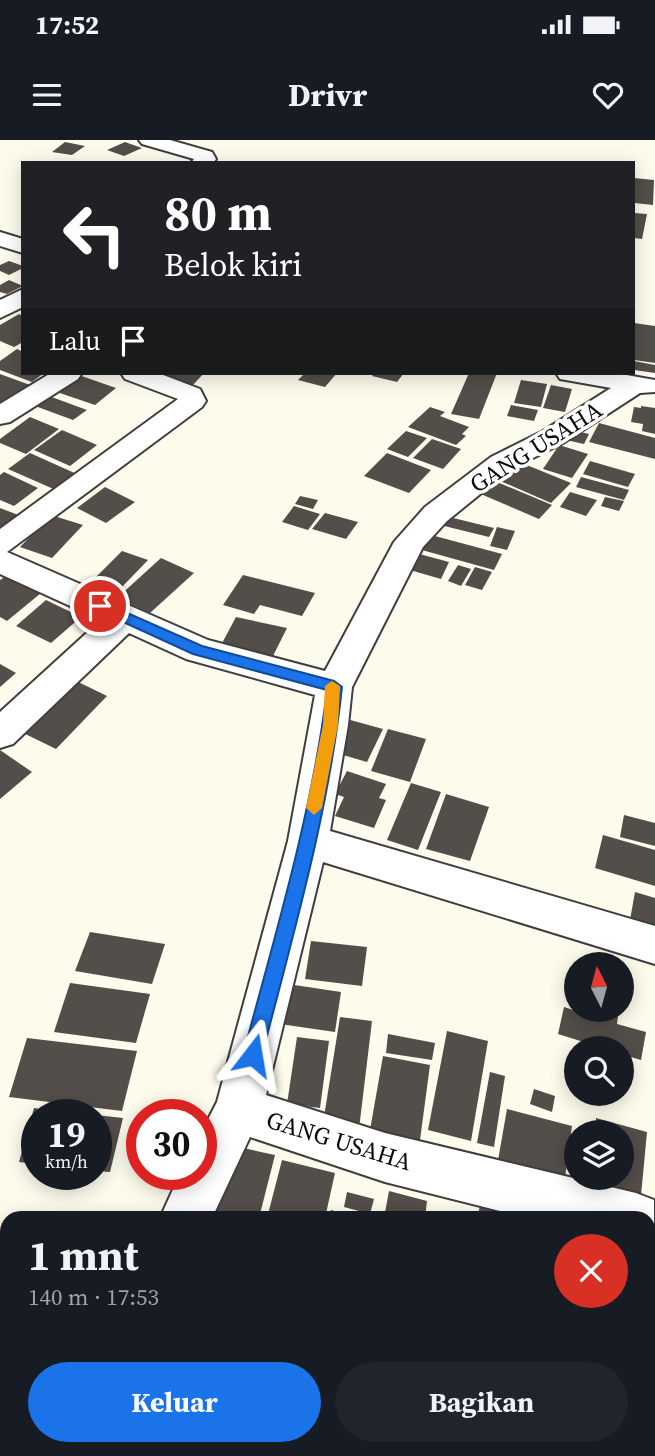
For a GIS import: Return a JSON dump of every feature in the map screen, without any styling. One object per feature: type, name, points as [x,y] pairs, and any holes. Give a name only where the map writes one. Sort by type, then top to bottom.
[{"type":"street","points":[[149,140],[205,156],[204,161]]},
{"type":"street","points":[[0,239],[21,245]]},
{"type":"street","points":[[0,416],[66,375]]},
{"type":"street","points":[[0,544],[192,401],[191,395],[150,375]]},
{"type":"street","points":[[587,375],[645,386]]},
{"type":"street","name":"GANG USAHA","points":[[607,1211],[355,1150],[294,1132],[239,1109],[308,841],[330,725],[334,687],[410,542],[436,514],[501,463],[645,386]]},
{"type":"street","points":[[0,561],[198,650],[334,687]]},
{"type":"street","points":[[0,734],[125,617]]},
{"type":"street","points":[[308,841],[655,945]]},
{"type":"street","points":[[188,1211],[239,1109]]},
{"type":"building","points":[[65,142],[85,146],[72,155],[52,152]]},
{"type":"building","points":[[125,142],[142,148],[124,156],[107,150]]},
{"type":"building","points":[[635,178],[654,180],[653,205],[635,203]]},
{"type":"building","points":[[635,213],[647,214],[642,239],[635,238]]},
{"type":"building","points":[[9,261],[21,265],[21,269],[9,275],[0,271],[0,265]]},
{"type":"building","points":[[9,280],[21,287],[7,294],[0,292],[0,285]]},
{"type":"building","points":[[21,315],[21,343],[14,347],[0,341],[0,325]]},
{"type":"building","points":[[635,323],[655,326],[655,363],[635,360]]},
{"type":"building","points":[[17,349],[21,351],[21,375],[41,375],[32,382],[0,370],[0,361]]},
{"type":"building","points":[[635,361],[655,365],[655,373],[635,370]]},
{"type":"building","points":[[0,374],[30,385],[0,407]]},
{"type":"building","points":[[70,375],[79,375],[116,388],[95,405],[51,390]]},
{"type":"building","points":[[158,375],[202,375],[193,385]]},
{"type":"building","points":[[303,375],[335,375],[325,387],[298,380]]},
{"type":"building","points":[[373,375],[402,375],[397,382]]},
{"type":"building","points":[[468,375],[496,375],[479,419],[451,414]]},
{"type":"building","points":[[521,380],[547,384],[541,407],[514,403]]},
{"type":"building","points":[[551,385],[572,389],[565,412],[543,408]]},
{"type":"building","points":[[49,396],[87,410],[73,420],[35,406]]},
{"type":"building","points":[[511,405],[538,410],[534,421],[507,416]]},
{"type":"building","points":[[430,407],[445,412],[440,416],[469,427],[462,434],[466,436],[456,445],[408,427]]},
{"type":"building","points":[[634,407],[655,408],[655,434],[642,431],[643,424],[631,422]]},
{"type":"building","points":[[30,417],[59,429],[26,454],[0,443],[0,439]]},
{"type":"building","points":[[599,423],[655,438],[655,459],[589,442]]},
{"type":"building","points":[[62,430],[97,445],[70,466],[34,450]]},
{"type":"building","points":[[572,430],[589,434],[584,444],[566,440]]},
{"type":"building","points":[[406,431],[427,438],[408,457],[387,449]]},
{"type":"building","points":[[432,439],[461,449],[443,469],[413,458]]},
{"type":"building","points":[[559,445],[588,454],[572,478],[543,469]]},
{"type":"building","points":[[30,453],[79,475],[58,491],[8,469]]},
{"type":"building","points":[[387,453],[431,470],[409,493],[364,476]]},
{"type":"building","points":[[512,459],[571,483],[551,503],[491,477]]},
{"type":"building","points":[[590,461],[635,474],[628,487],[583,474]]},
{"type":"building","points":[[4,472],[38,488],[14,506],[0,500],[0,475]]},
{"type":"building","points":[[581,477],[629,490],[624,500],[576,487]]},
{"type":"building","points":[[490,479],[552,505],[539,519],[476,492]]},
{"type":"building","points":[[105,487],[135,502],[106,523],[77,508]]},
{"type":"building","points":[[570,492],[597,500],[586,516],[560,507]]},
{"type":"building","points":[[300,496],[318,500],[313,509],[295,504]]},
{"type":"building","points":[[605,497],[624,501],[619,511],[601,506]]},
{"type":"building","points":[[294,506],[320,514],[308,530],[282,522]]},
{"type":"building","points":[[0,508],[21,516],[0,535]]},
{"type":"building","points":[[325,513],[358,522],[346,539],[312,529]]},
{"type":"building","points":[[437,514],[494,528],[489,537],[432,523]]},
{"type":"building","points":[[51,515],[83,525],[52,558],[20,547]]},
{"type":"building","points":[[497,527],[515,531],[507,550],[490,546]]},
{"type":"building","points":[[420,532],[502,554],[494,570],[411,547]]},
{"type":"building","points":[[122,551],[148,560],[122,587],[96,577]]},
{"type":"building","points":[[412,552],[449,562],[441,579],[403,568]]},
{"type":"building","points":[[161,558],[194,573],[150,613],[117,598]]},
{"type":"building","points":[[458,565],[471,569],[461,586],[448,581]]},
{"type":"building","points":[[475,567],[492,572],[482,590],[465,585]]},
{"type":"building","points":[[243,575],[315,593],[302,616],[260,605],[254,614],[223,605]]},
{"type":"building","points":[[6,576],[41,593],[7,621],[0,617],[0,580]]},
{"type":"building","points":[[46,600],[81,617],[51,643],[16,626]]},
{"type":"building","points":[[236,617],[287,628],[272,658],[220,647]]},
{"type":"building","points":[[0,664],[16,673],[0,687]]},
{"type":"building","points":[[64,675],[107,696],[56,749],[11,727]]},
{"type":"building","points":[[343,718],[383,729],[367,762],[326,750]]},
{"type":"building","points":[[388,729],[426,739],[410,782],[371,771]]},
{"type":"building","points":[[0,750],[32,772],[0,799]]},
{"type":"building","points":[[347,771],[386,784],[379,798],[386,800],[374,828],[335,816],[344,797],[335,794]]},
{"type":"building","points":[[411,783],[441,792],[418,850],[387,840]]},
{"type":"building","points":[[446,794],[489,807],[470,861],[426,849]]},
{"type":"building","points":[[624,815],[655,823],[655,846],[620,837]]},
{"type":"building","points":[[603,835],[655,850],[655,886],[595,868]]},
{"type":"building","points":[[635,892],[655,898],[655,938],[628,931]]},
{"type":"building","points":[[90,932],[165,944],[152,984],[75,971]]},
{"type":"building","points":[[311,941],[367,947],[362,986],[305,979]]},
{"type":"building","points":[[70,983],[150,994],[136,1043],[54,1032]]},
{"type":"building","points":[[281,983],[341,992],[335,1032],[273,1023]]},
{"type":"building","points":[[564,1007],[564,1022],[617,1022],[646,1032],[641,1060],[634,1058],[634,1036],[558,1034]]},
{"type":"building","points":[[340,1017],[372,1021],[359,1129],[323,1123]]},
{"type":"building","points":[[447,1031],[488,1041],[471,1141],[428,1130]]},
{"type":"building","points":[[388,1034],[435,1043],[432,1060],[386,1053]]},
{"type":"building","points":[[297,1037],[329,1041],[320,1108],[287,1104]]},
{"type":"building","points":[[27,1038],[137,1051],[122,1111],[112,1110],[112,1099],[9,1097]]},
{"type":"building","points":[[383,1056],[430,1065],[420,1140],[370,1130]]},
{"type":"building","points":[[490,1072],[505,1076],[494,1147],[477,1143]]},
{"type":"building","points":[[534,1089],[555,1096],[552,1112],[530,1104]]},
{"type":"building","points":[[507,1109],[564,1124],[564,1185],[497,1166]]},
{"type":"building","points":[[112,1117],[123,1118],[112,1164]]},
{"type":"building","points":[[634,1128],[647,1132],[640,1206],[588,1191],[634,1190]]},
{"type":"building","points":[[225,1144],[275,1155],[261,1211],[208,1211],[213,1190],[217,1190],[217,1176]]},
{"type":"building","points":[[282,1160],[335,1173],[327,1211],[269,1211]]},
{"type":"building","points":[[389,1191],[427,1201],[426,1211],[385,1211]]},
{"type":"building","points":[[347,1192],[374,1199],[371,1211],[344,1207]]},
{"type":"building","points":[[481,1202],[508,1211],[479,1211]]},
{"type":"slow traffic","points":[[314,808],[330,725],[332,686]]},
{"type":"route","points":[[100,606],[198,650],[334,687],[330,725],[308,841],[253,1055]]}]
